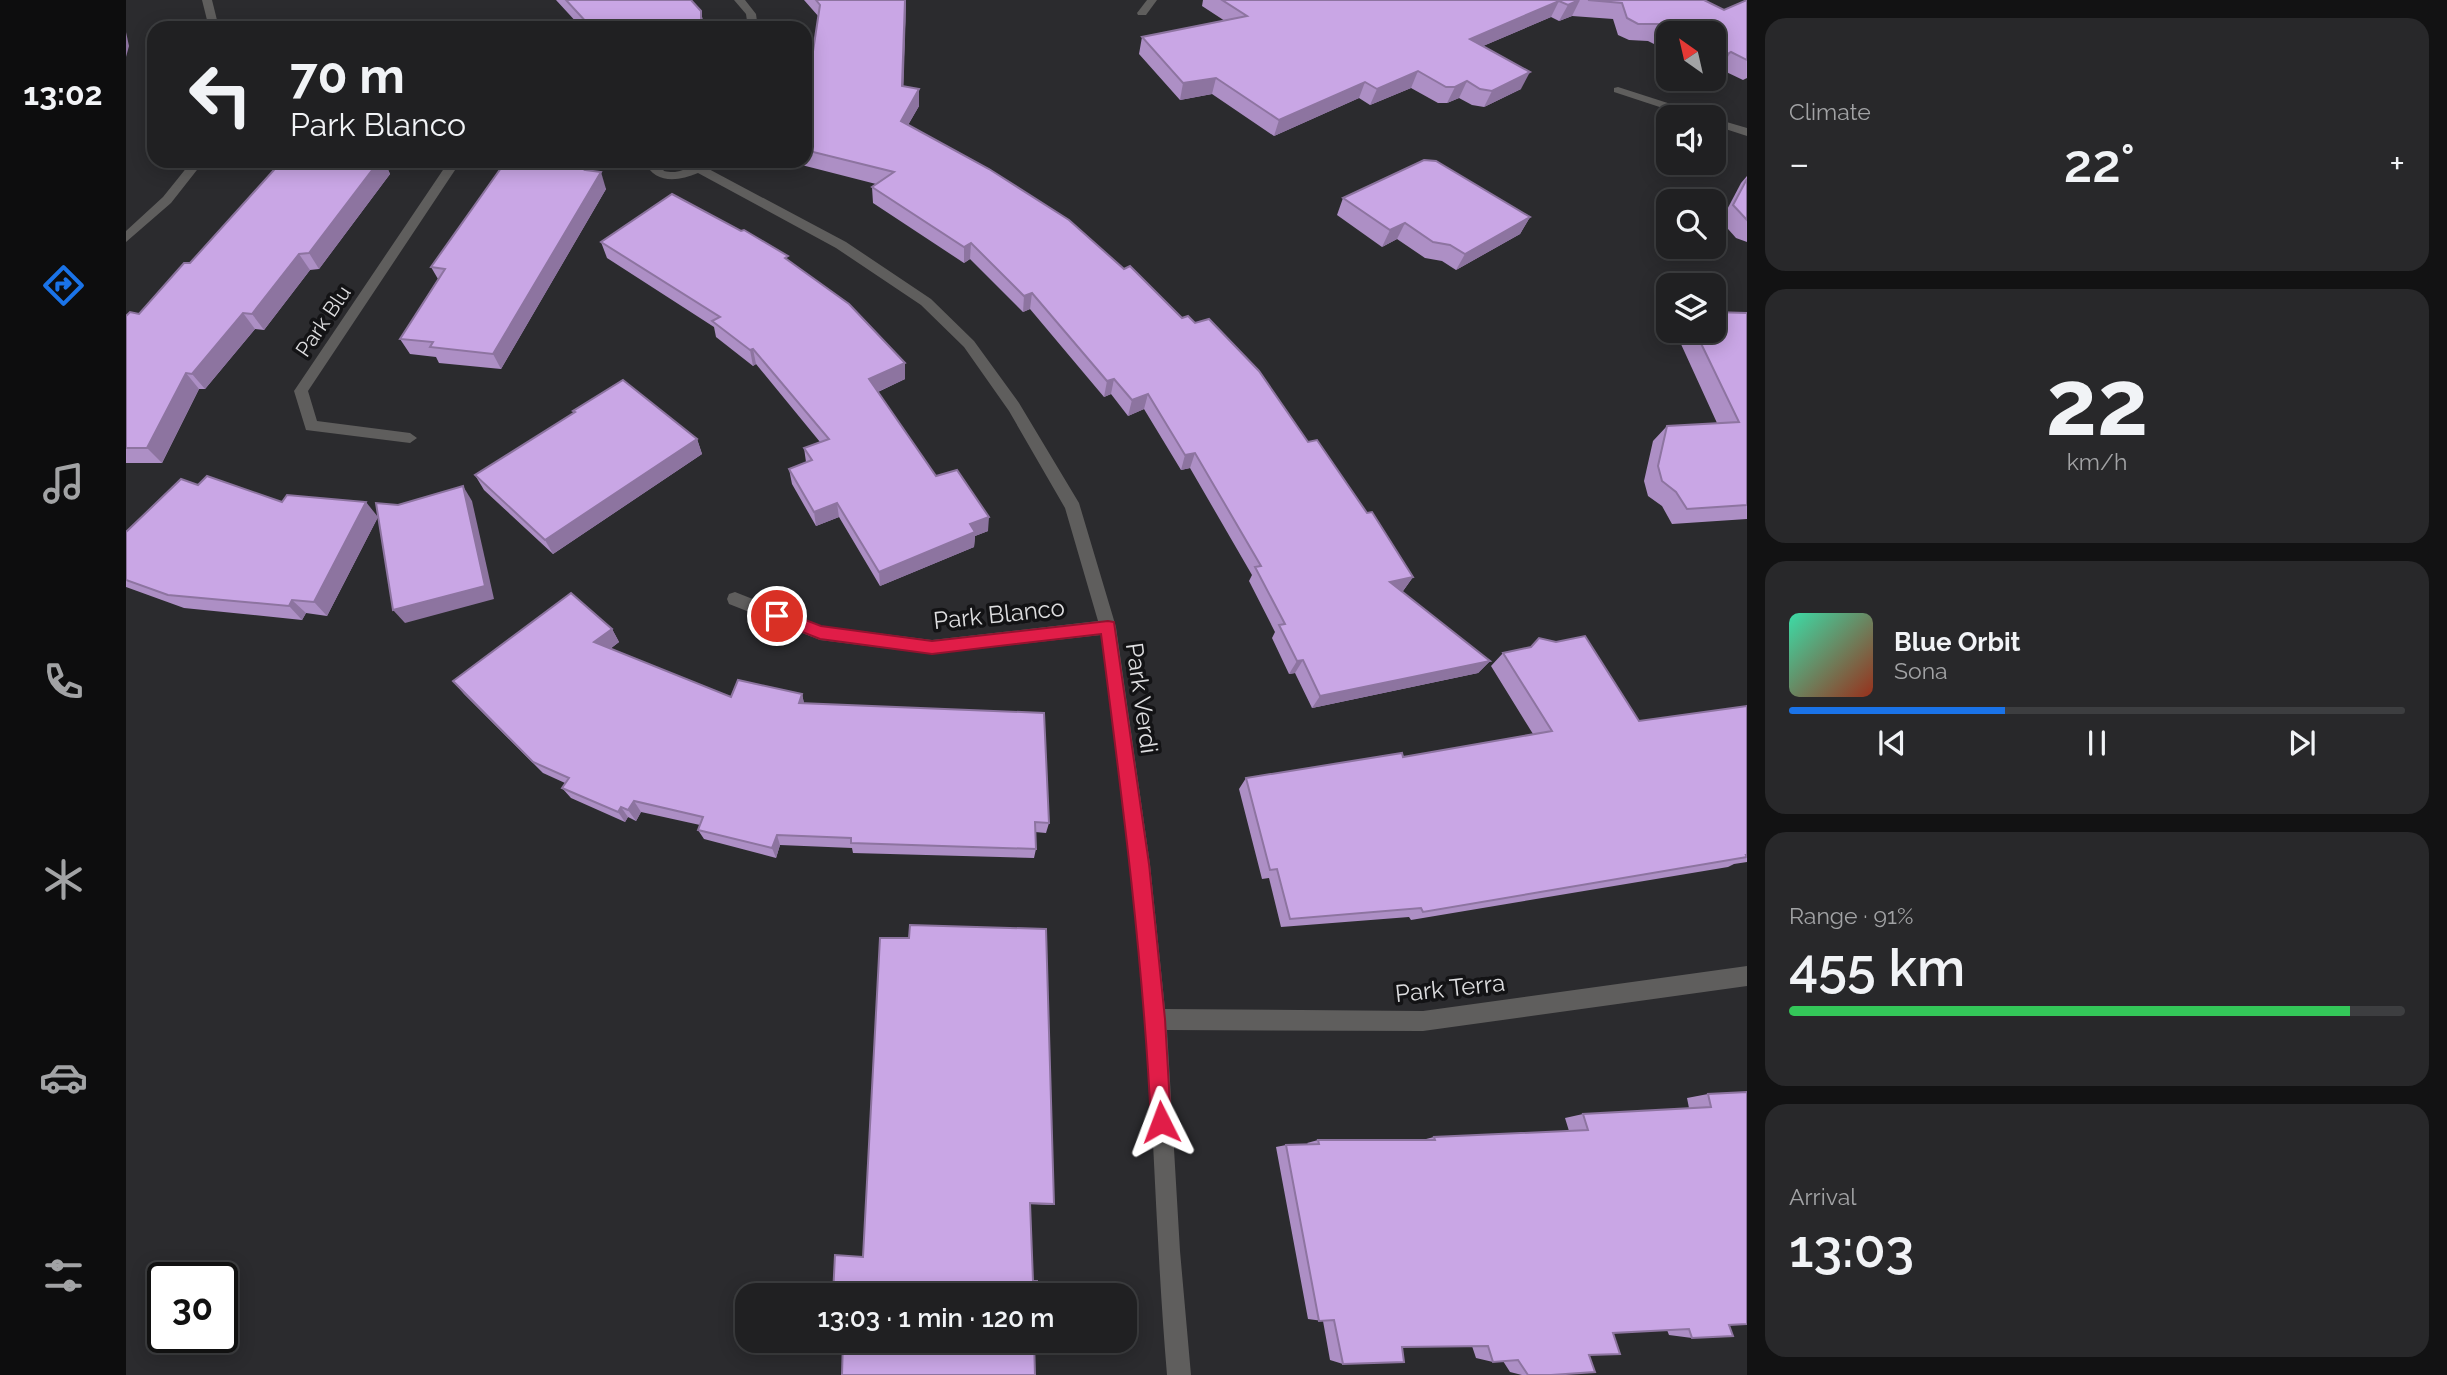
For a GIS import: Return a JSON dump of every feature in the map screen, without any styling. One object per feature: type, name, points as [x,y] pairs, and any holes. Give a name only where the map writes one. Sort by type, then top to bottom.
[{"type":"street","points":[[207,0],[212,21]]},
{"type":"street","points":[[739,0],[751,14],[752,21]]},
{"type":"street","points":[[1142,13],[1152,0]]},
{"type":"street","points":[[1618,90],[1664,105]]},
{"type":"street","points":[[1726,125],[1747,132]]},
{"type":"street","points":[[126,238],[167,200],[192,168]]},
{"type":"street","name":"Park Blu","points":[[410,438],[311,426],[301,391],[450,168]]},
{"type":"street","name":"Park Verdi","points":[[653,168],[665,175],[682,175],[694,168]]},
{"type":"street","name":"Park Verdi","points":[[708,168],[841,244],[926,302],[969,344],[1014,407],[1073,507],[1108,627],[1140,864],[1156,1019],[1168,1251],[1179,1375]]},
{"type":"street","name":"Park Blanco","points":[[735,599],[820,633],[932,647],[1108,627]]},
{"type":"street","name":"Park Terra","points":[[1156,1019],[1423,1021],[1747,976]]},
{"type":"building","points":[[566,0],[691,0],[701,11],[701,21],[585,21]]},
{"type":"building","points":[[816,0],[905,0],[902,86],[919,89],[901,121],[989,169],[1069,220],[1124,269],[1130,266],[1182,318],[1188,316],[1195,323],[1209,319],[1259,371],[1308,442],[1317,440],[1367,513],[1372,512],[1413,577],[1390,582],[1490,661],[1320,696],[1303,660],[1297,661],[1279,625],[1285,624],[1255,567],[1261,566],[1195,453],[1185,455],[1148,394],[1132,400],[1114,379],[1107,381],[1032,293],[1024,296],[971,243],[964,247],[872,187],[894,172],[812,152],[812,58],[820,5]]},
{"type":"building","points":[[1222,0],[1579,0],[1568,5],[1559,1],[1470,39],[1530,72],[1492,91],[1480,89],[1467,81],[1455,87],[1446,87],[1418,71],[1377,89],[1365,82],[1279,120],[1216,78],[1183,83],[1142,37],[1247,16]]},
{"type":"building","points":[[1588,0],[1704,0],[1724,10],[1747,0],[1747,60],[1731,52],[1726,55],[1726,21],[1656,21],[1656,24],[1638,24],[1627,18],[1622,3]]},
{"type":"building","points":[[1424,160],[1436,161],[1530,217],[1465,254],[1450,245],[1433,242],[1405,223],[1390,230],[1343,198]]},
{"type":"building","points":[[276,168],[374,168],[309,253],[299,254],[252,314],[243,313],[192,374],[186,373],[147,448],[126,448],[126,316],[130,312],[139,314],[184,263],[190,263]]},
{"type":"building","points":[[501,168],[586,168],[585,170],[601,172],[493,354],[430,347],[433,342],[400,339],[445,269],[431,267]]},
{"type":"building","points":[[1747,179],[1747,220],[1733,205]]},
{"type":"building","points":[[672,194],[741,231],[744,230],[788,256],[785,258],[849,304],[905,363],[869,379],[936,476],[957,470],[989,517],[970,524],[975,532],[879,572],[837,503],[814,512],[789,469],[812,460],[804,448],[829,439],[753,349],[750,350],[712,321],[720,317],[601,242]]},
{"type":"building","points":[[1726,312],[1747,313],[1747,505],[1687,509],[1676,492],[1662,481],[1658,466],[1667,426],[1739,422],[1701,343],[1726,343]]},
{"type":"building","points":[[623,380],[697,439],[545,540],[475,475]]},
{"type":"building","points":[[207,476],[282,502],[287,495],[366,502],[314,602],[292,600],[289,606],[168,595],[126,580],[126,532],[181,479],[198,485]]},
{"type":"building","points":[[463,486],[485,586],[393,610],[376,503],[398,505]]},
{"type":"building","points":[[571,593],[612,629],[594,642],[731,697],[738,680],[802,694],[799,703],[1044,713],[1049,823],[1035,822],[1036,849],[851,843],[851,838],[777,835],[772,848],[698,830],[703,817],[634,801],[628,810],[621,807],[618,812],[562,788],[569,778],[533,762],[453,681]]},
{"type":"building","points":[[1585,636],[1639,721],[1747,706],[1747,857],[1423,912],[1421,908],[1290,919],[1277,869],[1270,870],[1246,778],[1402,753],[1403,757],[1552,731],[1503,653],[1531,647],[1539,638],[1556,642]]},
{"type":"building","points":[[910,925],[1046,929],[1054,1204],[1030,1203],[1033,1281],[1037,1283],[834,1283],[835,1255],[863,1257],[880,938],[909,938]]},
{"type":"building","points":[[1747,1092],[1747,1324],[1729,1325],[1733,1336],[1692,1338],[1689,1329],[1613,1333],[1620,1354],[1589,1355],[1595,1372],[1528,1375],[1518,1360],[1493,1362],[1488,1346],[1402,1347],[1404,1362],[1343,1364],[1334,1320],[1319,1321],[1286,1145],[1319,1144],[1318,1140],[1435,1140],[1434,1137],[1588,1130],[1583,1114],[1711,1107],[1708,1094]]},
{"type":"building","points":[[843,1353],[1034,1353],[1035,1375],[842,1375]]},
{"type":"route","points":[[777,616],[820,633],[932,647],[1108,627],[1140,864],[1156,1019],[1161,1122]]}]
